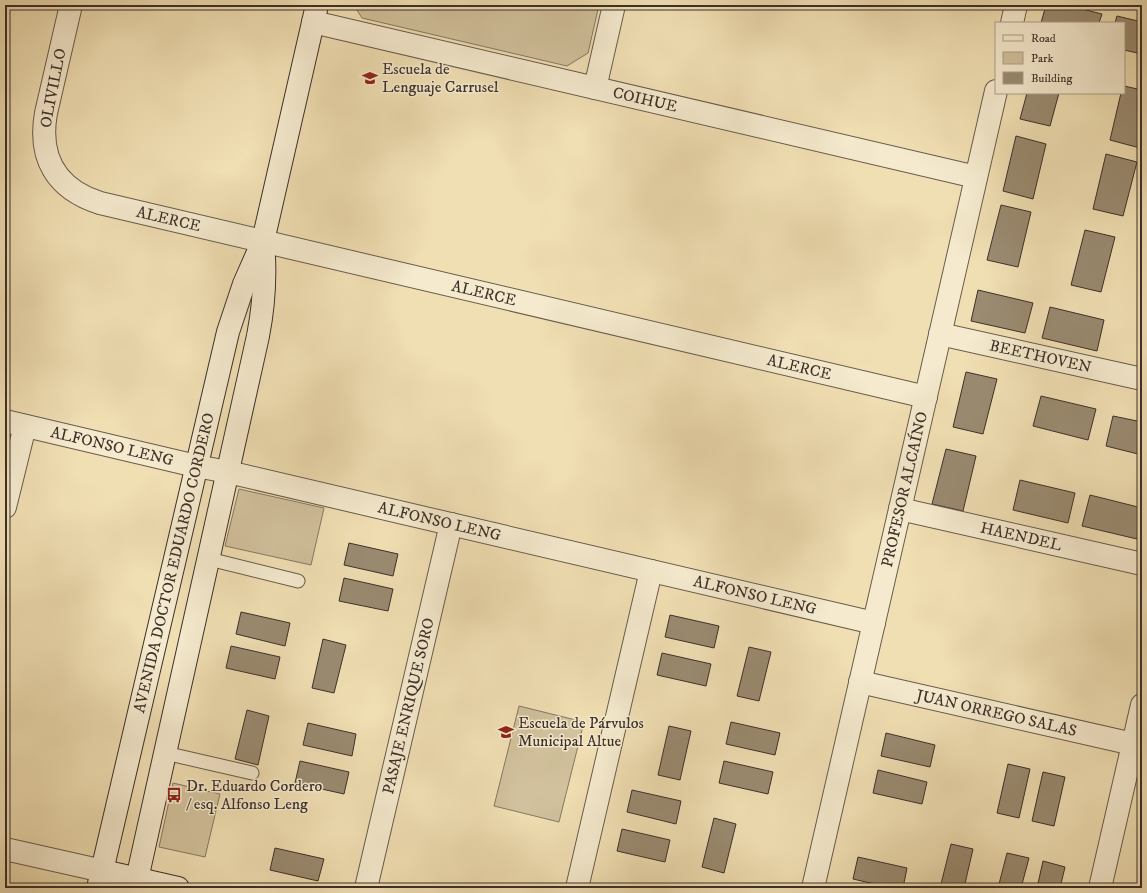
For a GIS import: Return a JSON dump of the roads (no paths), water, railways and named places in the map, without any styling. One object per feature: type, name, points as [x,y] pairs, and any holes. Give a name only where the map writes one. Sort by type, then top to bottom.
[{"type":"street","name":"OLIVILLO","points":[[54,170],[47,156],[43,127],[71,5]]},
{"type":"street","points":[[595,88],[614,5]]},
{"type":"street","points":[[1012,22],[1016,5]]},
{"type":"street","name":"COIHUE","points":[[315,14],[595,88],[976,177]]},
{"type":"street","name":"AVENIDA DOCTOR EDUARDO CORDERO","points":[[100,880],[228,332],[235,308],[263,241],[315,14]]},
{"type":"street","name":"PROFESOR ALCAÍNO","points":[[813,888],[995,94]]},
{"type":"street","name":"ALERCE","points":[[54,170],[62,181],[73,191],[100,203],[926,397]]},
{"type":"street","name":"AVENIDA DOCTOR EDUARDO CORDERO","points":[[136,883],[263,311],[265,286],[263,241]]},
{"type":"street","name":"BEETHOVEN","points":[[940,334],[1141,374]]},
{"type":"street","points":[[5,507],[15,423]]},
{"type":"street","name":"ALFONSO LENG","points":[[15,423],[874,622]]},
{"type":"street","name":"HAENDEL","points":[[900,509],[1142,564]]},
{"type":"street","name":"PASAJE ENRIQUE SORO","points":[[366,888],[451,524]]},
{"type":"street","points":[[577,888],[651,571]]},
{"type":"street","name":"JUAN ORREGO SALAS","points":[[860,682],[1133,744]]},
{"type":"street","points":[[1100,888],[1142,705]]},
{"type":"street","points":[[5,848],[100,880],[178,888]]},
{"type":"lane","points":[[209,559],[298,581]]},
{"type":"lane","points":[[166,753],[252,773]]},
{"type":"place","name":"Escuela de Lenguaje Carrusel","points":[[370,78]]},
{"type":"place","name":"Escuela de Párvulos Municipal Altue","points":[[506,732]]},
{"type":"place","name":"Dr. Eduardo Cordero / esq. Alfonso Leng","points":[[174,795]]}]
